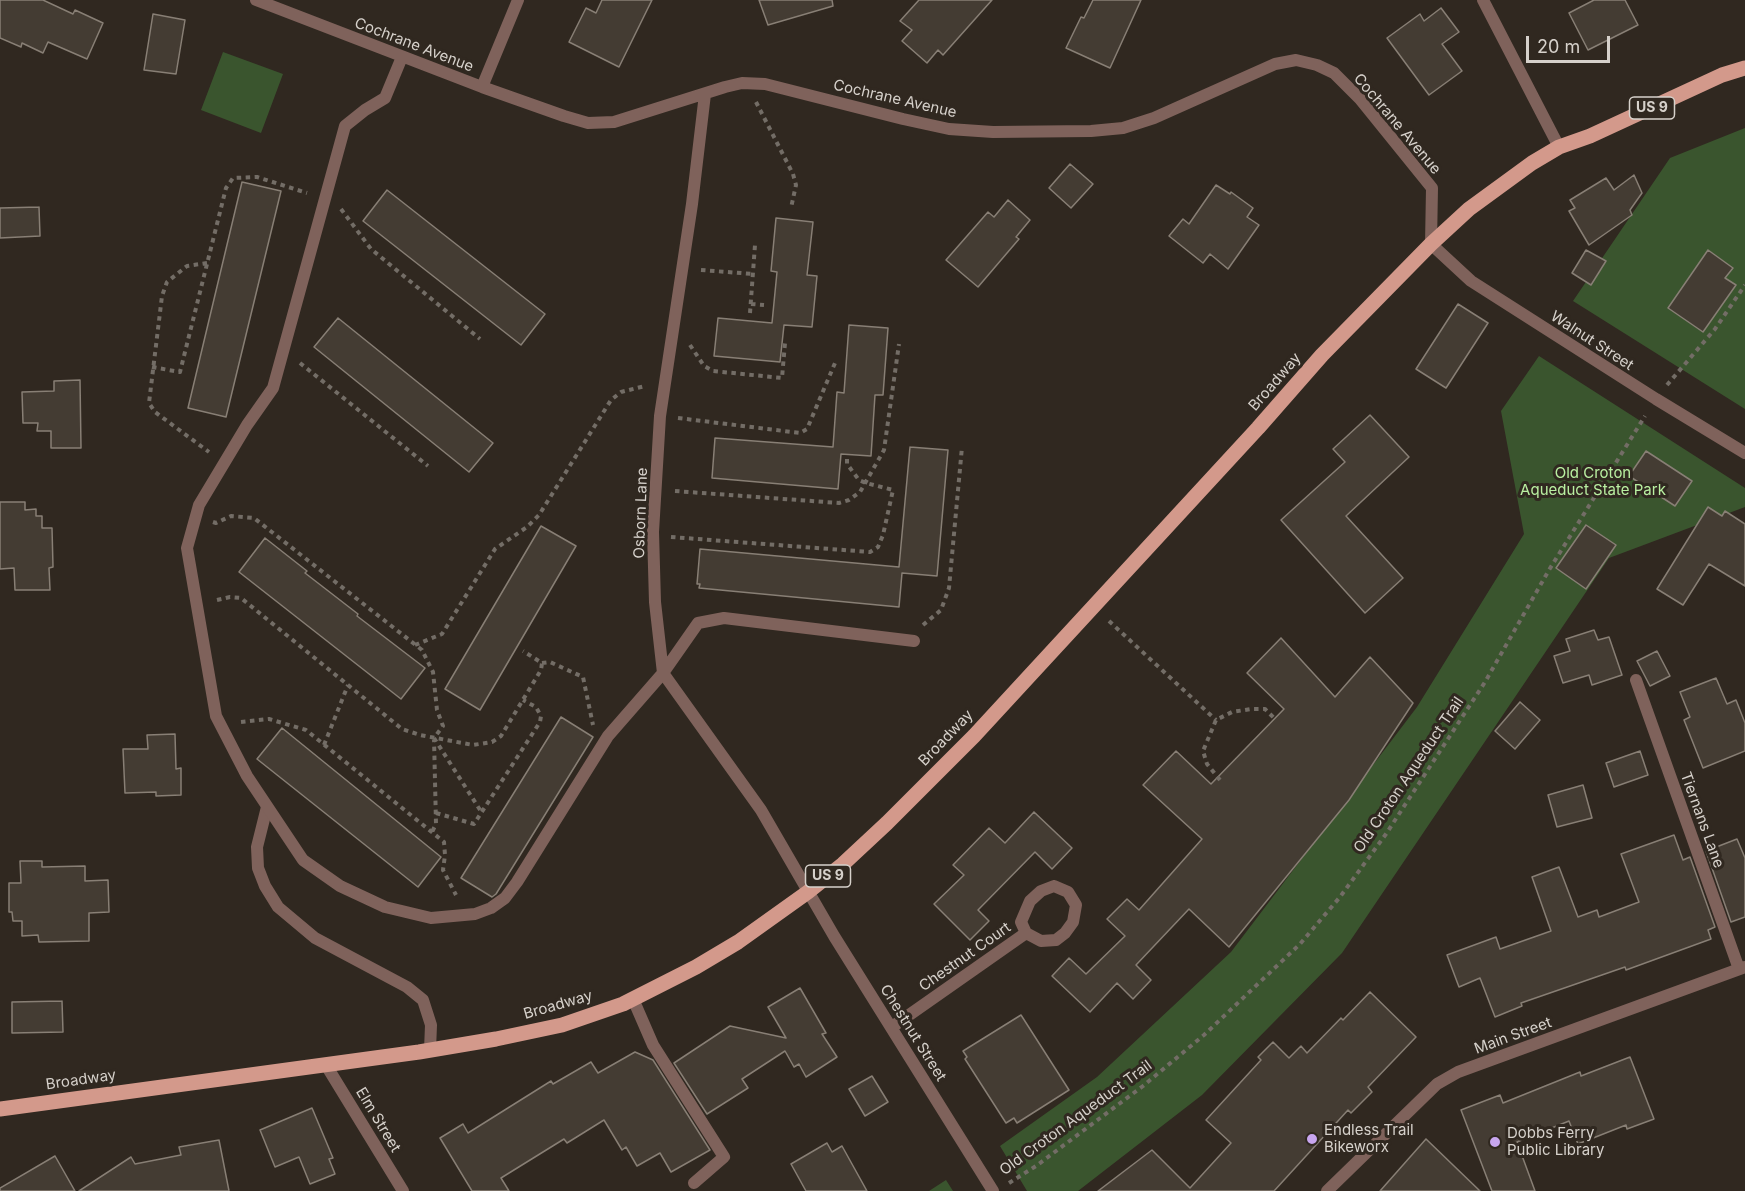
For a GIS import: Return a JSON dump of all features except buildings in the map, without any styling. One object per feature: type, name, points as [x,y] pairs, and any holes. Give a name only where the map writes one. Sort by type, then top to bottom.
[{"type":"main road","name":"Broadway","points":[[0,1109],[430,1050],[562,1025],[623,1004],[696,967],[738,942],[808,892],[887,824],[974,736],[1258,428],[1322,355],[1469,208],[1532,163],[1559,147],[1590,136],[1722,75],[1745,68]]},
{"type":"street","name":"Cochrane Avenue","points":[[256,0],[482,87],[588,123],[614,122],[725,87],[765,84],[949,129],[993,132],[1091,131],[1123,128],[1154,118],[1275,64],[1296,60],[1306,62],[1334,73],[1360,99],[1432,188],[1431,244]]},
{"type":"street","points":[[482,87],[518,0]]},
{"type":"street","points":[[1482,0],[1559,147]]},
{"type":"street","points":[[402,57],[385,98],[345,126],[273,388],[247,425],[199,505],[187,548],[216,716],[247,776],[303,860],[340,886],[386,907],[431,918],[467,915],[491,908],[505,898],[517,882],[608,736],[663,673],[698,623],[724,618],[914,641]]},
{"type":"street","name":"Osborn Lane","points":[[705,94],[660,416],[653,532],[655,602],[663,673],[761,810],[808,892]]},
{"type":"street","name":"Walnut Street","points":[[1431,244],[1471,281],[1745,453]]},
{"type":"street","name":"Tiernans Lane","points":[[1636,680],[1742,968]]},
{"type":"street","points":[[267,807],[257,847],[258,868],[278,907],[315,939],[407,987],[423,1000],[431,1025],[430,1050]]},
{"type":"street","name":"Chestnut Court","points":[[1054,886],[1068,892],[1076,905],[1073,922],[1065,933],[1056,940],[1041,941],[1026,933],[1021,922],[1025,910],[1041,891],[1054,886]]},
{"type":"street","name":"Chestnut Street","points":[[808,892],[993,1191]]},
{"type":"street","name":"Chestnut Court","points":[[892,1026],[1026,933]]},
{"type":"street","name":"Main Street","points":[[1327,1191],[1437,1084],[1458,1072],[1742,968]]},
{"type":"street","points":[[633,999],[653,1045],[724,1157],[694,1183]]},
{"type":"street","name":"Elm Street","points":[[326,1065],[403,1191]]},
{"type":"path","points":[[746,84],[793,174],[796,185],[791,208]]},
{"type":"path","points":[[152,367],[180,372],[226,188],[233,178],[257,177],[338,206],[345,212],[371,249],[480,339]]},
{"type":"path","points":[[750,313],[755,245]]},
{"type":"path","points":[[207,263],[187,266],[167,282],[162,297],[149,403],[155,412],[224,463]]},
{"type":"path","points":[[682,269],[753,274]]},
{"type":"path","name":"Old Croton Aqueduct Trail","points":[[1005,1185],[1036,1166],[1143,1086],[1204,1035],[1300,944],[1340,897],[1386,834],[1485,682],[1549,570],[1656,399],[1715,329],[1745,285]]},
{"type":"path","points":[[751,304],[764,305]]},
{"type":"path","points":[[671,343],[691,345],[704,366],[713,371],[782,378],[785,343]]},
{"type":"path","points":[[656,490],[839,503],[849,500],[861,492],[884,450],[898,344]]},
{"type":"path","points":[[282,356],[298,362],[428,466]]},
{"type":"path","points":[[660,416],[800,433],[807,429],[835,363]]},
{"type":"path","points":[[415,645],[442,634],[495,549],[527,527],[539,515],[611,400],[621,392],[645,386],[664,387]]},
{"type":"path","points":[[914,641],[920,627],[941,610],[949,588],[962,447]]},
{"type":"path","points":[[653,532],[671,537],[870,552],[878,547],[883,535],[893,490],[859,480],[847,464],[847,458]]},
{"type":"path","points":[[195,519],[216,523],[231,516],[254,519],[422,650],[433,672],[437,710],[443,726],[434,738],[436,824],[432,832]]},
{"type":"path","points":[[196,598],[208,602],[230,597],[241,598],[402,729],[434,738],[473,745],[492,742],[501,736],[541,670],[542,663]]},
{"type":"path","points":[[1093,606],[1216,720]]},
{"type":"path","points":[[523,651],[542,663],[550,662],[583,677],[592,724],[608,736]]},
{"type":"path","points":[[324,745],[348,685]]},
{"type":"path","points":[[436,813],[474,824],[540,722],[542,716],[536,707],[523,700]]},
{"type":"path","points":[[1220,780],[1207,764],[1203,751],[1216,720],[1232,712],[1251,709],[1265,710],[1275,719]]},
{"type":"path","points":[[222,728],[248,720],[269,719],[306,730],[444,842],[443,870],[467,915]]},
{"type":"path","points":[[434,738],[482,813]]},
{"type":"green space","points":[[223,52],[283,74],[261,133],[201,110]]},
{"type":"green space","points":[[1745,128],[1745,409],[1573,301],[1670,158]]},
{"type":"green space","name":"Old Croton Aqueduct State Park","points":[[1539,356],[1745,488],[1745,507],[1609,558],[1342,953],[1202,1095],[1078,1191],[1027,1191],[1000,1146],[1097,1077],[1231,952],[1417,707],[1524,534],[1501,411]]},
{"type":"green space","points":[[946,1180],[953,1191],[929,1191]]},
{"type":"place","name":"Endless Trail Bikeworx","points":[[1312,1139]]},
{"type":"place","name":"Dobbs Ferry Public Library","points":[[1495,1142]]}]
